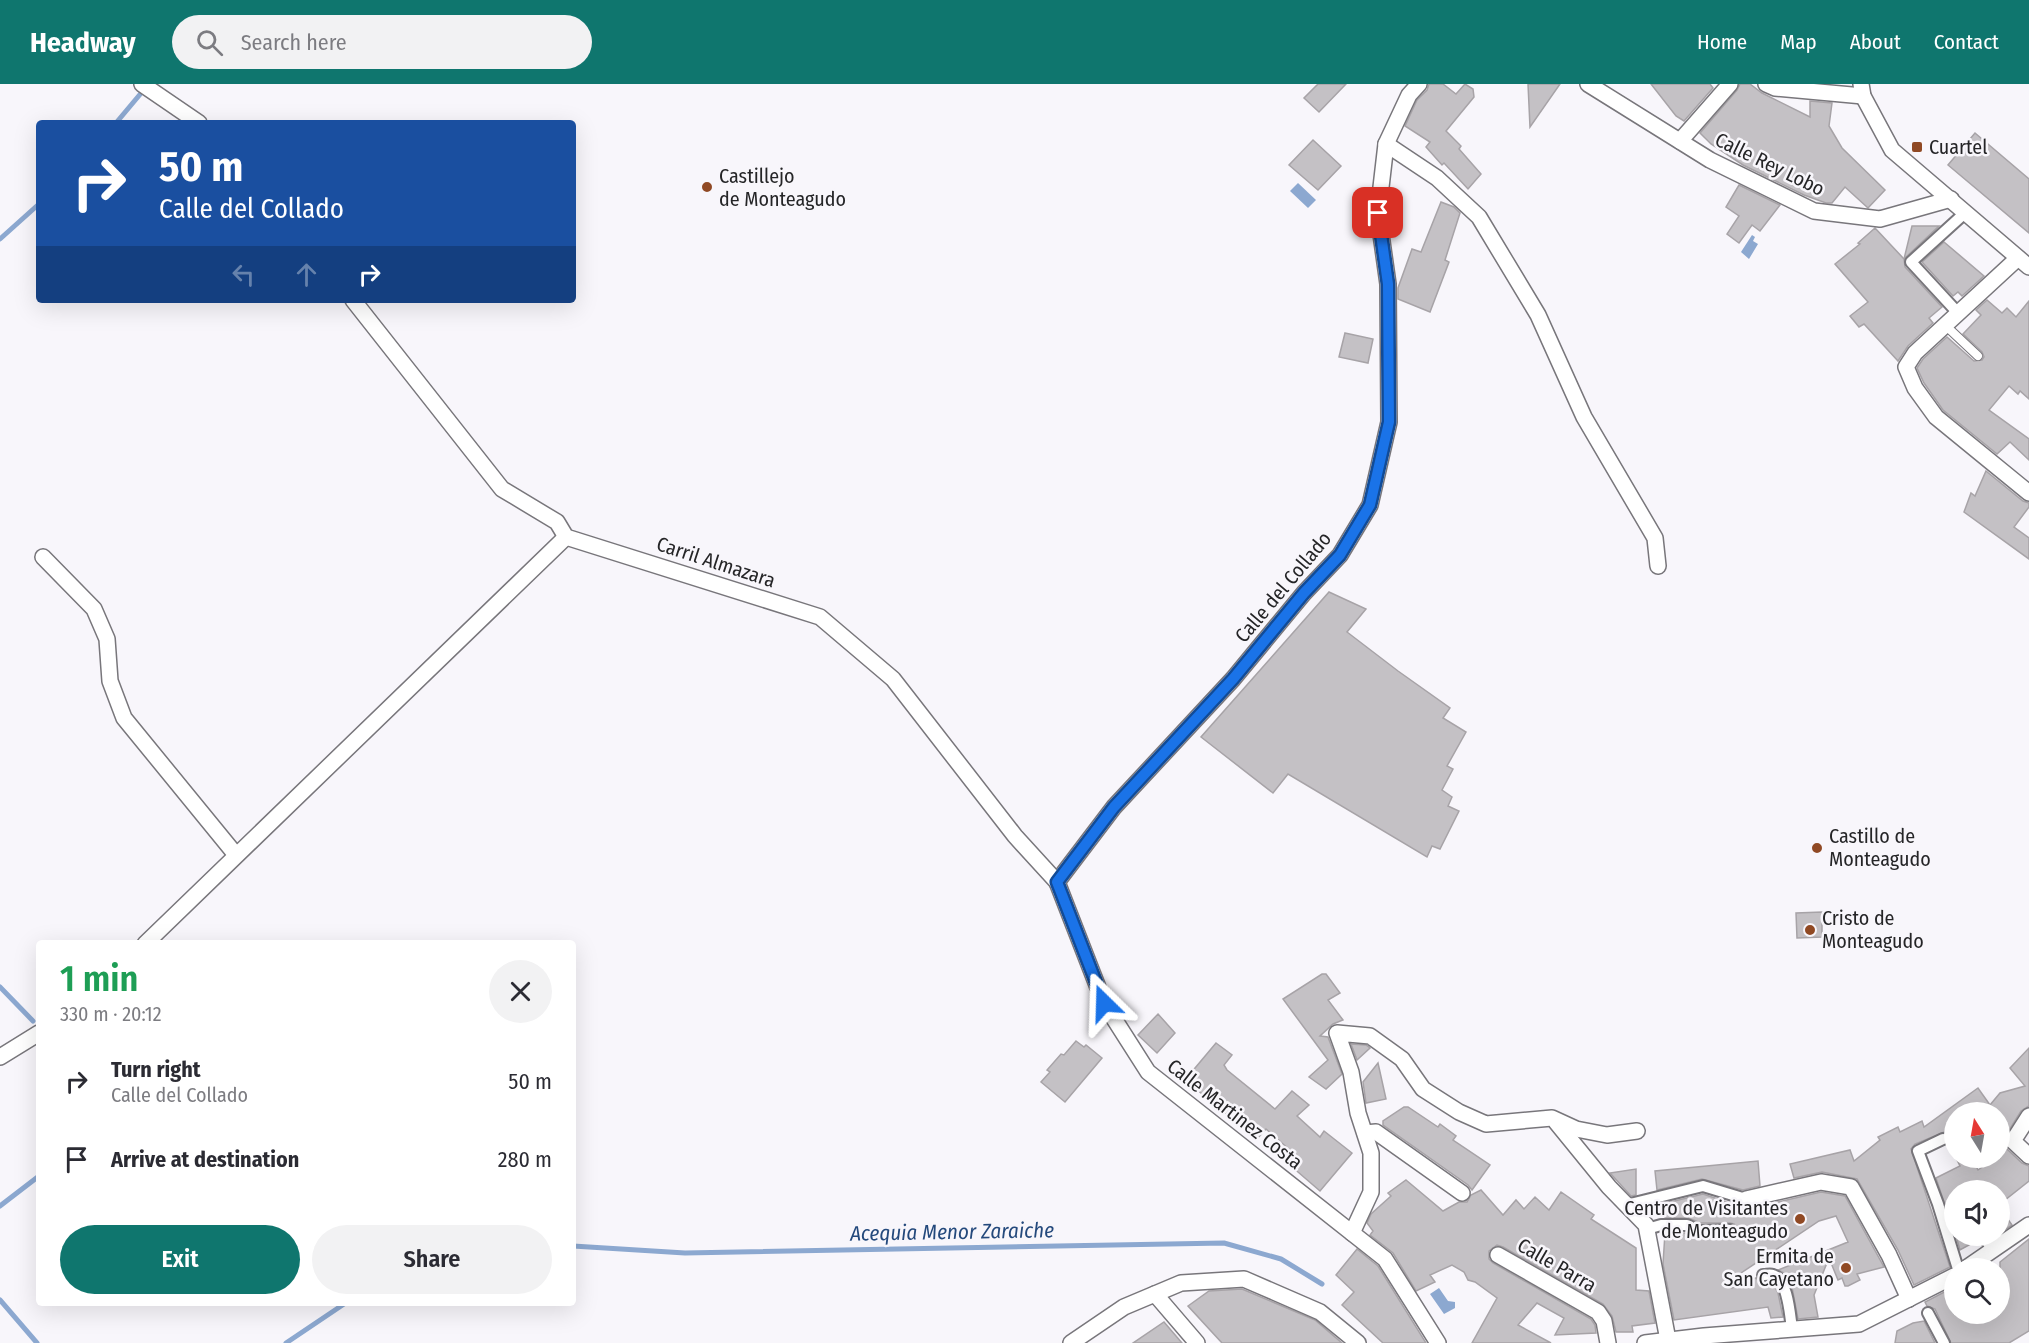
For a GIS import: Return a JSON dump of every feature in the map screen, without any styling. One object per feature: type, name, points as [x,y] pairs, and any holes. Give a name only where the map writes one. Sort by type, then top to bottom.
[{"type":"street","points":[[142,84],[195,120]]},
{"type":"street","name":"Calle del Collado","points":[[1057,882],[1114,807],[1233,679],[1304,593],[1340,555],[1370,505],[1389,422],[1388,284],[1378,213],[1386,144],[1409,95],[1419,84]]},
{"type":"street","name":"Calle Rey Lobo","points":[[1588,84],[1710,160],[1814,211],[1880,219],[1951,199]]},
{"type":"street","points":[[1680,141],[1730,84]]},
{"type":"street","points":[[1766,84],[1775,88],[1862,90],[1892,150],[2023,262],[1945,325],[1910,360],[1906,367],[1912,382],[1936,417],[2029,493]]},
{"type":"street","points":[[1386,144],[1437,178],[1479,217],[1538,315],[1584,417],[1655,538],[1658,566]]},
{"type":"street","points":[[1958,314],[1911,262],[1966,212]]},
{"type":"street","points":[[149,940],[566,537],[557,522],[502,489],[355,303]]},
{"type":"street","name":"Carril Almazara","points":[[566,537],[820,616],[893,679],[1015,836],[1057,882]]},
{"type":"street","points":[[43,557],[94,609],[107,639],[110,681],[124,718],[236,855]]},
{"type":"street","name":"Calle Martinez Costa","points":[[1057,882],[1104,1003],[1148,1072],[1385,1259],[1438,1343]]},
{"type":"street","points":[[1352,1233],[1371,1192],[1371,1153],[1358,1113],[1351,1072],[1337,1033],[1370,1036],[1402,1059],[1423,1089],[1459,1112],[1486,1124],[1552,1118],[1576,1130],[1607,1135],[1637,1131]]},
{"type":"street","points":[[0,1057],[36,1035]]},
{"type":"street","points":[[2029,1116],[2013,1140],[2029,1156]]},
{"type":"street","points":[[1552,1118],[1609,1187],[1646,1225],[1668,1340]]},
{"type":"street","points":[[1365,1133],[1376,1132],[1462,1193]]},
{"type":"street","points":[[1943,1139],[1918,1151],[1955,1258]]},
{"type":"street","points":[[1626,1205],[1703,1186],[1746,1199],[1821,1182],[1851,1186],[1890,1255],[1909,1299]]},
{"type":"street","points":[[1981,1258],[2024,1229],[2029,1217]]},
{"type":"street","points":[[1647,1229],[1661,1225],[1687,1225],[1699,1231],[1730,1230]]},
{"type":"street","points":[[1990,1246],[1992,1250]]},
{"type":"street","name":"Calle Parra","points":[[1498,1255],[1598,1312],[1604,1321],[1608,1343]]},
{"type":"street","points":[[1763,1275],[1774,1275],[1785,1287],[1792,1329]]},
{"type":"street","points":[[1071,1343],[1124,1307],[1181,1283],[1244,1279],[1320,1312],[1358,1343]]},
{"type":"street","points":[[1645,1343],[1859,1324],[1944,1281]]},
{"type":"street","points":[[1155,1294],[1197,1343]]},
{"type":"street","points":[[1928,1313],[1944,1343]]},
{"type":"lane","points":[[1945,325],[1978,356]]},
{"type":"water","points":[[1298,183],[1316,200],[1308,208],[1290,191]]},
{"type":"water","points":[[1752,235],[1755,237],[1753,241],[1758,244],[1749,259],[1741,252]]},
{"type":"water","points":[[1439,1288],[1448,1301],[1455,1302],[1455,1308],[1444,1314],[1430,1294]]},
{"type":"building","points":[[1318,84],[1346,84],[1319,112],[1304,98]]},
{"type":"building","points":[[1429,84],[1443,84],[1456,94],[1465,84],[1473,89],[1474,97],[1446,131],[1461,146],[1459,149],[1481,174],[1468,189],[1426,147],[1430,142],[1405,126],[1417,100],[1427,90]]},
{"type":"building","points":[[1528,84],[1560,84],[1530,127]]},
{"type":"building","points":[[1651,84],[1710,84],[1713,88],[1684,121],[1676,116]]},
{"type":"building","points":[[1740,84],[1750,84],[1762,93],[1810,117],[1810,101],[1832,103],[1829,126],[1842,148],[1885,190],[1868,208],[1845,187],[1832,203],[1826,203],[1804,195],[1743,165],[1711,144],[1700,133]]},
{"type":"building","points":[[1975,133],[2029,179],[2029,233],[1948,165]]},
{"type":"building","points":[[1313,140],[1341,166],[1318,190],[1289,165]]},
{"type":"building","points":[[1739,185],[1780,205],[1760,231],[1752,225],[1739,243],[1727,234],[1739,216],[1726,207]]},
{"type":"building","points":[[1441,202],[1454,207],[1460,213],[1445,260],[1449,262],[1430,312],[1398,299],[1398,288],[1412,249],[1421,252]]},
{"type":"building","points":[[1912,226],[1939,226],[1904,259]]},
{"type":"building","points":[[1875,228],[1904,259],[1905,267],[1942,307],[1929,318],[1933,323],[1908,346],[1898,361],[1864,324],[1859,327],[1850,316],[1868,302],[1835,264],[1860,244],[1858,243]]},
{"type":"building","points":[[1944,242],[1984,276],[1962,296],[1958,292],[1953,296],[1922,262]]},
{"type":"building","points":[[1987,300],[2002,313],[2007,308],[2016,317],[2029,301],[2029,399],[2020,391],[2018,394],[2009,386],[1989,410],[2029,439],[2029,460],[2010,442],[1997,454],[1943,410],[1924,383],[1917,368],[1923,359],[1947,337],[1974,361],[1982,360],[1984,357],[1982,352],[1963,334],[1981,315],[1976,310]]},
{"type":"building","points":[[1345,333],[1373,339],[1368,363],[1339,357]]},
{"type":"building","points":[[1986,471],[2023,501],[2029,503],[2029,507],[2014,527],[2029,538],[2029,559],[1964,512],[1971,493],[1975,496]]},
{"type":"building","points":[[1329,592],[1366,609],[1347,632],[1450,708],[1443,718],[1466,732],[1447,766],[1453,769],[1442,790],[1452,797],[1448,806],[1459,811],[1440,849],[1432,846],[1427,857],[1288,774],[1273,793],[1201,737]]},
{"type":"building","points":[[1822,912],[1822,937],[1797,938],[1796,913]]},
{"type":"building","points":[[1322,974],[1326,974],[1340,993],[1328,1000],[1343,1020],[1333,1024],[1320,1036],[1328,1037],[1342,1074],[1326,1089],[1309,1077],[1328,1060],[1283,999]]},
{"type":"building","points":[[1158,1014],[1175,1033],[1157,1053],[1138,1035]]},
{"type":"building","points":[[1076,1041],[1084,1047],[1086,1045],[1102,1058],[1065,1102],[1041,1082],[1050,1072],[1047,1070]]},
{"type":"building","points":[[1216,1043],[1232,1055],[1224,1065],[1227,1070],[1275,1109],[1292,1091],[1309,1105],[1297,1116],[1320,1137],[1324,1131],[1352,1153],[1320,1191],[1284,1160],[1291,1151],[1266,1129],[1257,1139],[1185,1080]]},
{"type":"building","points":[[1351,1044],[1366,1045],[1370,1048],[1357,1060]]},
{"type":"building","points":[[2029,1048],[2029,1106],[2021,1111],[2010,1129],[2010,1102],[1992,1102],[2000,1093],[2025,1086],[2010,1068]]},
{"type":"building","points":[[1378,1063],[1386,1099],[1366,1103],[1363,1082]]},
{"type":"building","points":[[1978,1088],[1988,1102],[1959,1102]]},
{"type":"building","points":[[1404,1107],[1408,1107],[1438,1127],[1440,1124],[1456,1136],[1453,1140],[1490,1165],[1472,1190],[1383,1125],[1383,1121]]},
{"type":"building","points":[[1944,1113],[1944,1132],[1915,1144],[1911,1149],[1947,1258],[1944,1258],[1944,1270],[1914,1285],[1898,1250],[1857,1179],[1822,1172],[1794,1178],[1790,1164],[1850,1150],[1854,1161],[1880,1140],[1878,1137],[1898,1127],[1900,1132],[1922,1121],[1924,1127]]},
{"type":"building","points":[[2010,1152],[2022,1163],[2029,1166],[2029,1181],[2010,1196],[2010,1180],[1944,1180],[1944,1202],[1936,1178],[1956,1168],[1977,1168],[1978,1170],[1981,1168],[2010,1168]]},
{"type":"building","points":[[1758,1161],[1760,1186],[1743,1190],[1702,1179],[1657,1190],[1655,1171]]},
{"type":"building","points":[[1636,1169],[1636,1195],[1631,1196],[1610,1173]]},
{"type":"building","points":[[1406,1180],[1443,1211],[1459,1202],[1467,1202],[1471,1195],[1481,1190],[1503,1215],[1516,1200],[1524,1209],[1535,1197],[1549,1210],[1561,1192],[1594,1215],[1591,1219],[1636,1248],[1636,1290],[1649,1291],[1655,1323],[1632,1326],[1633,1332],[1616,1332],[1612,1316],[1603,1304],[1497,1245],[1489,1251],[1489,1259],[1493,1263],[1591,1319],[1596,1333],[1555,1335],[1564,1318],[1537,1303],[1518,1325],[1551,1343],[1472,1343],[1497,1298],[1475,1282],[1468,1280],[1464,1272],[1452,1265],[1430,1275],[1435,1282],[1416,1291],[1393,1253],[1370,1235],[1373,1231],[1367,1223],[1371,1214],[1391,1196],[1388,1193]]},
{"type":"building","points":[[1821,1192],[1845,1196],[1884,1267],[1857,1274],[1860,1280],[1845,1286],[1842,1278],[1838,1280],[1829,1258],[1814,1295],[1818,1317],[1798,1319],[1792,1287],[1784,1273],[1778,1270],[1848,1242],[1836,1216],[1819,1221],[1729,1281],[1732,1288],[1756,1278],[1760,1282],[1773,1284],[1778,1293],[1783,1317],[1771,1318],[1768,1307],[1674,1320],[1663,1264],[1665,1233],[1685,1233],[1699,1238],[1730,1238],[1736,1234],[1737,1229],[1734,1224],[1730,1223],[1701,1223],[1688,1218],[1665,1218],[1665,1214],[1659,1215],[1658,1205],[1703,1194],[1748,1209]]},
{"type":"building","points":[[2029,1239],[2029,1331],[2009,1343],[1951,1343],[1935,1309],[1927,1306],[1925,1302],[1944,1292],[1944,1324],[2010,1324],[2010,1258],[2005,1258]]},
{"type":"building","points":[[1357,1249],[1378,1266],[1426,1343],[1383,1343],[1342,1305],[1354,1292],[1336,1275]]},
{"type":"building","points":[[1242,1289],[1315,1320],[1342,1343],[1222,1343],[1188,1306],[1209,1291]]},
{"type":"building","points":[[1924,1321],[1935,1343],[1895,1343],[1897,1331],[1913,1323]]},
{"type":"building","points":[[1164,1322],[1182,1343],[1133,1343]]},
{"type":"waterway","points":[[119,120],[142,92]]},
{"type":"waterway","points":[[0,239],[36,207]]},
{"type":"waterway","points":[[0,987],[33,1021]]},
{"type":"waterway","points":[[0,1206],[36,1178]]},
{"type":"waterway","name":"Acequia Menor Zaraiche","points":[[576,1246],[685,1253],[1224,1243],[1281,1259],[1322,1284]]},
{"type":"waterway","points":[[0,1300],[37,1343]]},
{"type":"waterway","name":"Acequia Menor Zaraiche","points":[[286,1343],[341,1306]]},
{"type":"place","name":"Cuartel","points":[[1917,147]]},
{"type":"place","name":"Castillejo de Monteagudo","points":[[707,187]]},
{"type":"place","name":"Castillo de Monteagudo","points":[[1817,848]]},
{"type":"place","name":"Cristo de Monteagudo","points":[[1810,930]]},
{"type":"place","name":"Centro de Visitantes de Monteagudo","points":[[1800,1219]]},
{"type":"place","name":"Ermita de San Cayetano","points":[[1846,1268]]},
{"type":"route","points":[[1104,1003],[1057,882],[1114,807],[1233,679],[1304,593],[1340,555],[1370,505],[1389,422],[1388,284],[1378,213]]}]
